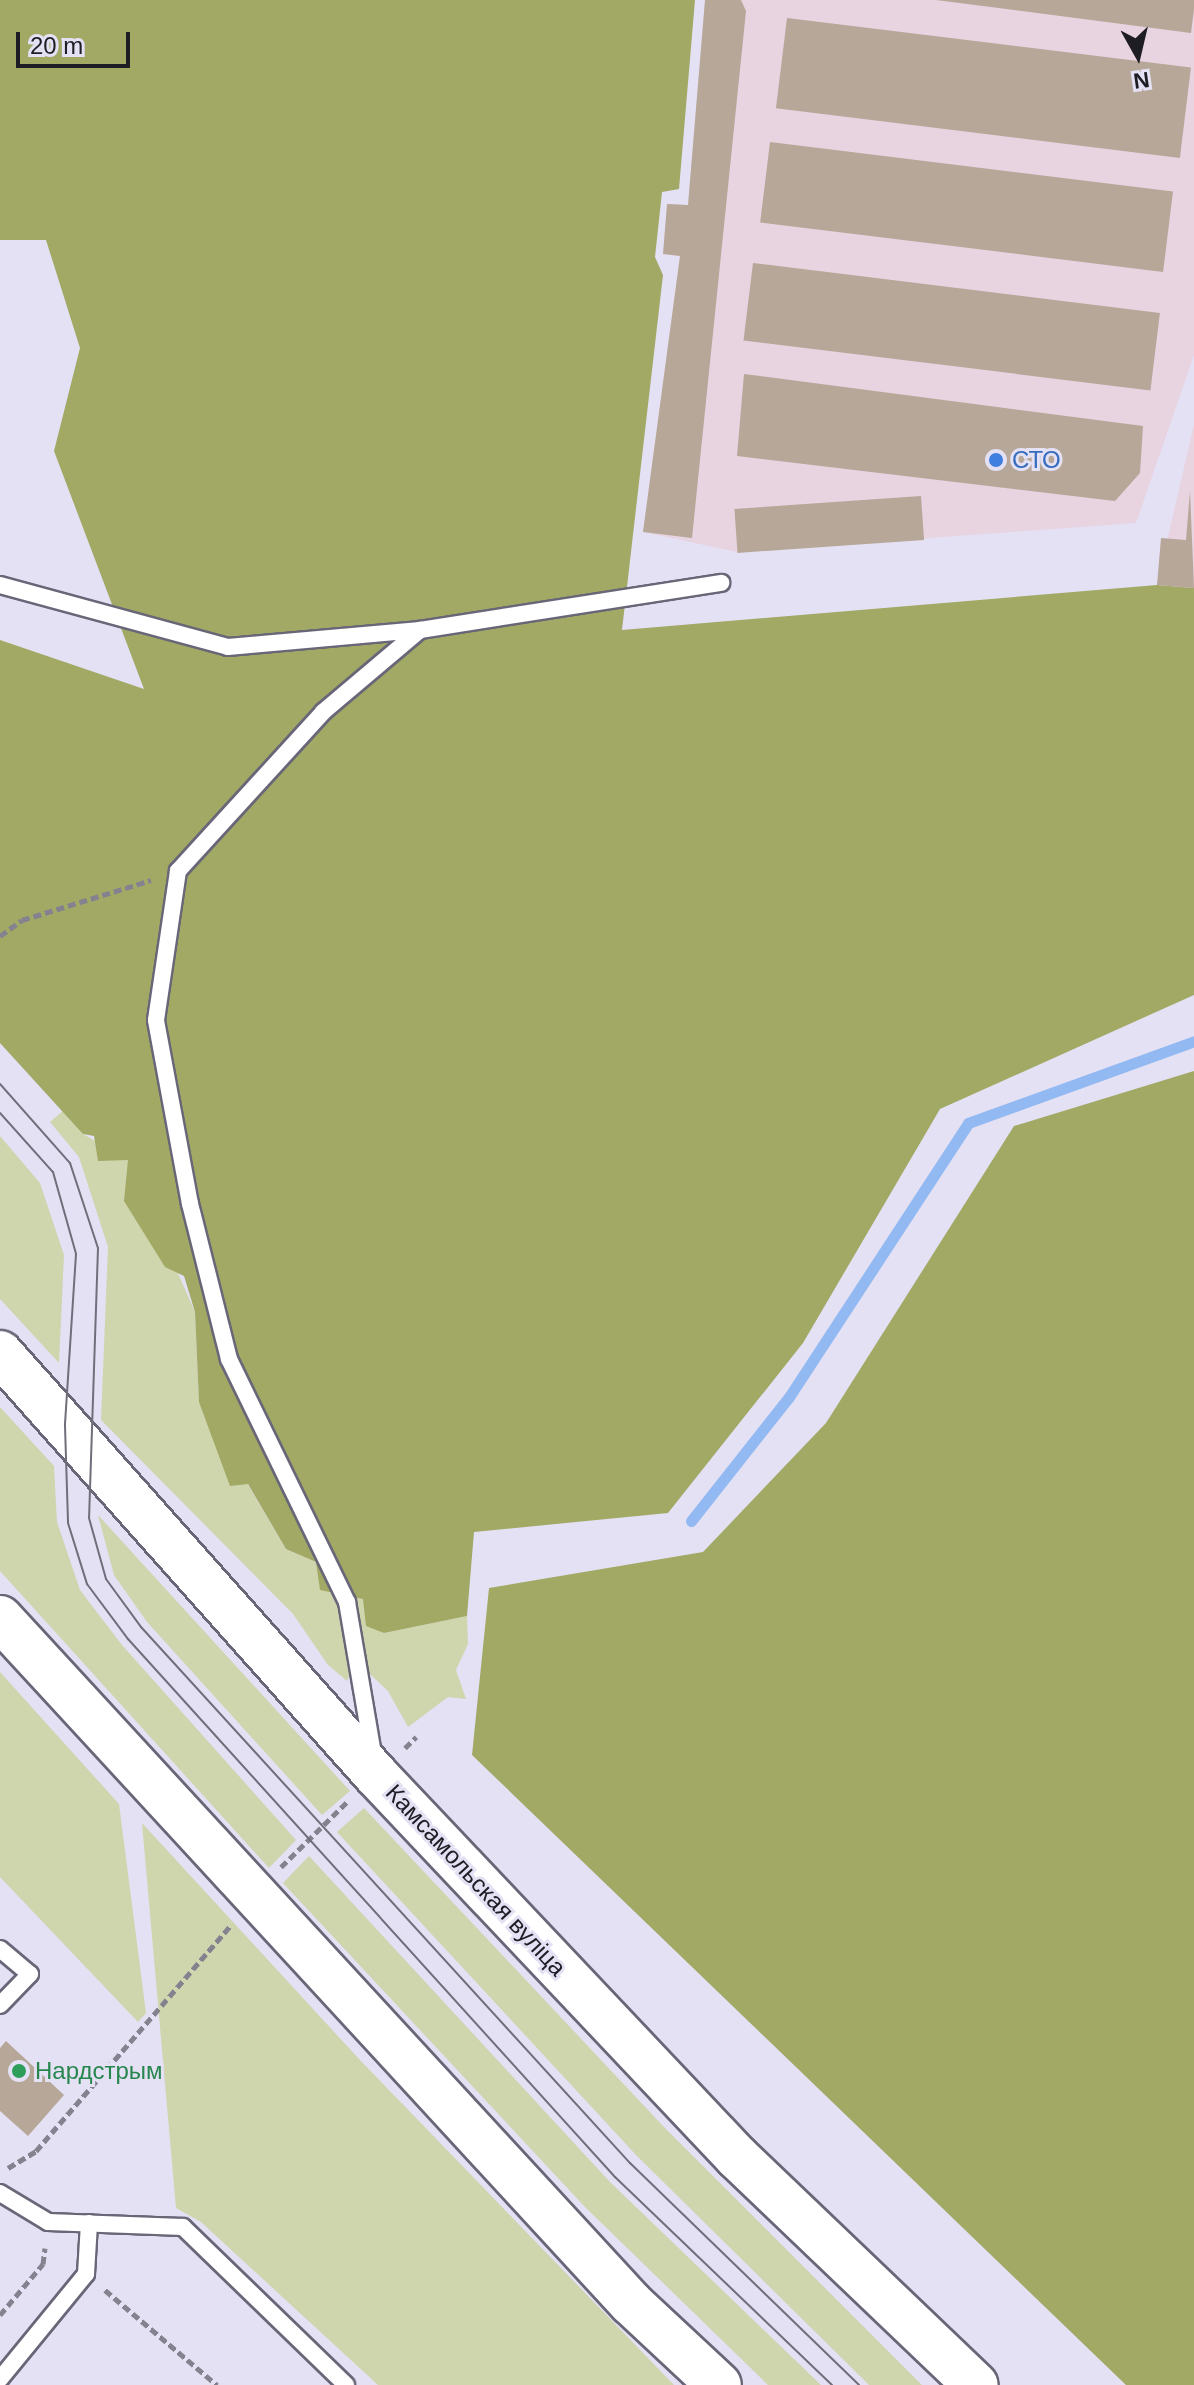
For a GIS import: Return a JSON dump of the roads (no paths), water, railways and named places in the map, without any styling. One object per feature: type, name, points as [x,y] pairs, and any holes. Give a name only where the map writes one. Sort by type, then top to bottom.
[{"type":"main road","name":"Камсамольская вуліца","points":[[0,1353],[376,1775],[737,2157],[976,2385]]},
{"type":"main road","points":[[0,1618],[631,2303],[719,2385]]},
{"type":"lane","points":[[0,585],[228,647],[420,630],[721,583]]},
{"type":"lane","points":[[376,1775],[347,1602],[229,1359],[190,1204],[156,1020],[178,871],[323,712],[420,630]]},
{"type":"lane","points":[[0,1949],[30,1974],[0,2005]]},
{"type":"lane","points":[[0,2193],[48,2222],[183,2227],[346,2385]]},
{"type":"lane","points":[[0,2379],[86,2274],[89,2223]]},
{"type":"waterway","points":[[691,1521],[789,1397],[968,1123],[1194,1041]]},
{"type":"tram line","points":[[0,1084],[70,1163],[98,1248],[89,1518],[106,1579],[141,1627],[630,2163],[859,2385]]},
{"type":"tram line","points":[[0,1113],[53,1172],[76,1254],[65,1426],[68,1523],[87,1584],[128,1639],[615,2177],[832,2385]]},
{"type":"place","name":"СТО","points":[[996,460]]},
{"type":"place","name":"Нардстрым","points":[[19,2071]]}]
